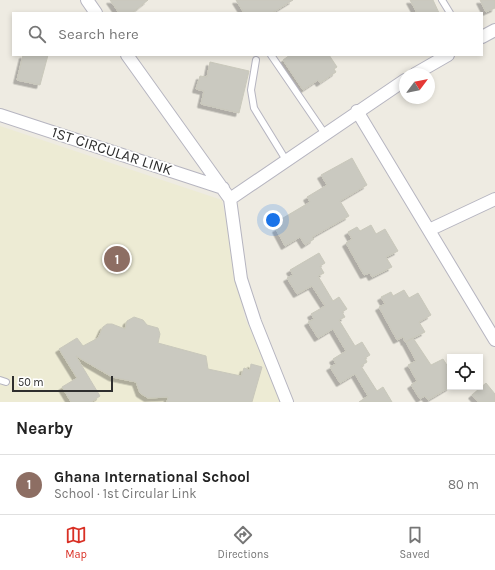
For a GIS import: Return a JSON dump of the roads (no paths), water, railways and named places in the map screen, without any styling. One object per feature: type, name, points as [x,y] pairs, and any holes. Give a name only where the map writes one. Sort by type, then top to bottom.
[{"type":"street","points":[[87,0],[95,12]]},
{"type":"street","points":[[483,36],[495,30]]},
{"type":"street","points":[[128,56],[230,199],[241,279],[255,322],[287,402]]},
{"type":"street","points":[[425,68],[446,56]]},
{"type":"street","points":[[230,199],[357,111],[399,84]]},
{"type":"street","points":[[357,111],[495,340]]},
{"type":"street","name":"1ST CIRCULAR LINK","points":[[0,115],[223,188]]},
{"type":"street","points":[[429,230],[495,199]]},
{"type":"lane","points":[[442,0],[449,12]]},
{"type":"lane","points":[[272,56],[325,134]]},
{"type":"lane","points":[[256,60],[251,90],[254,108],[286,160]]},
{"type":"place","name":"Ghana International School","points":[[117,259]]}]
